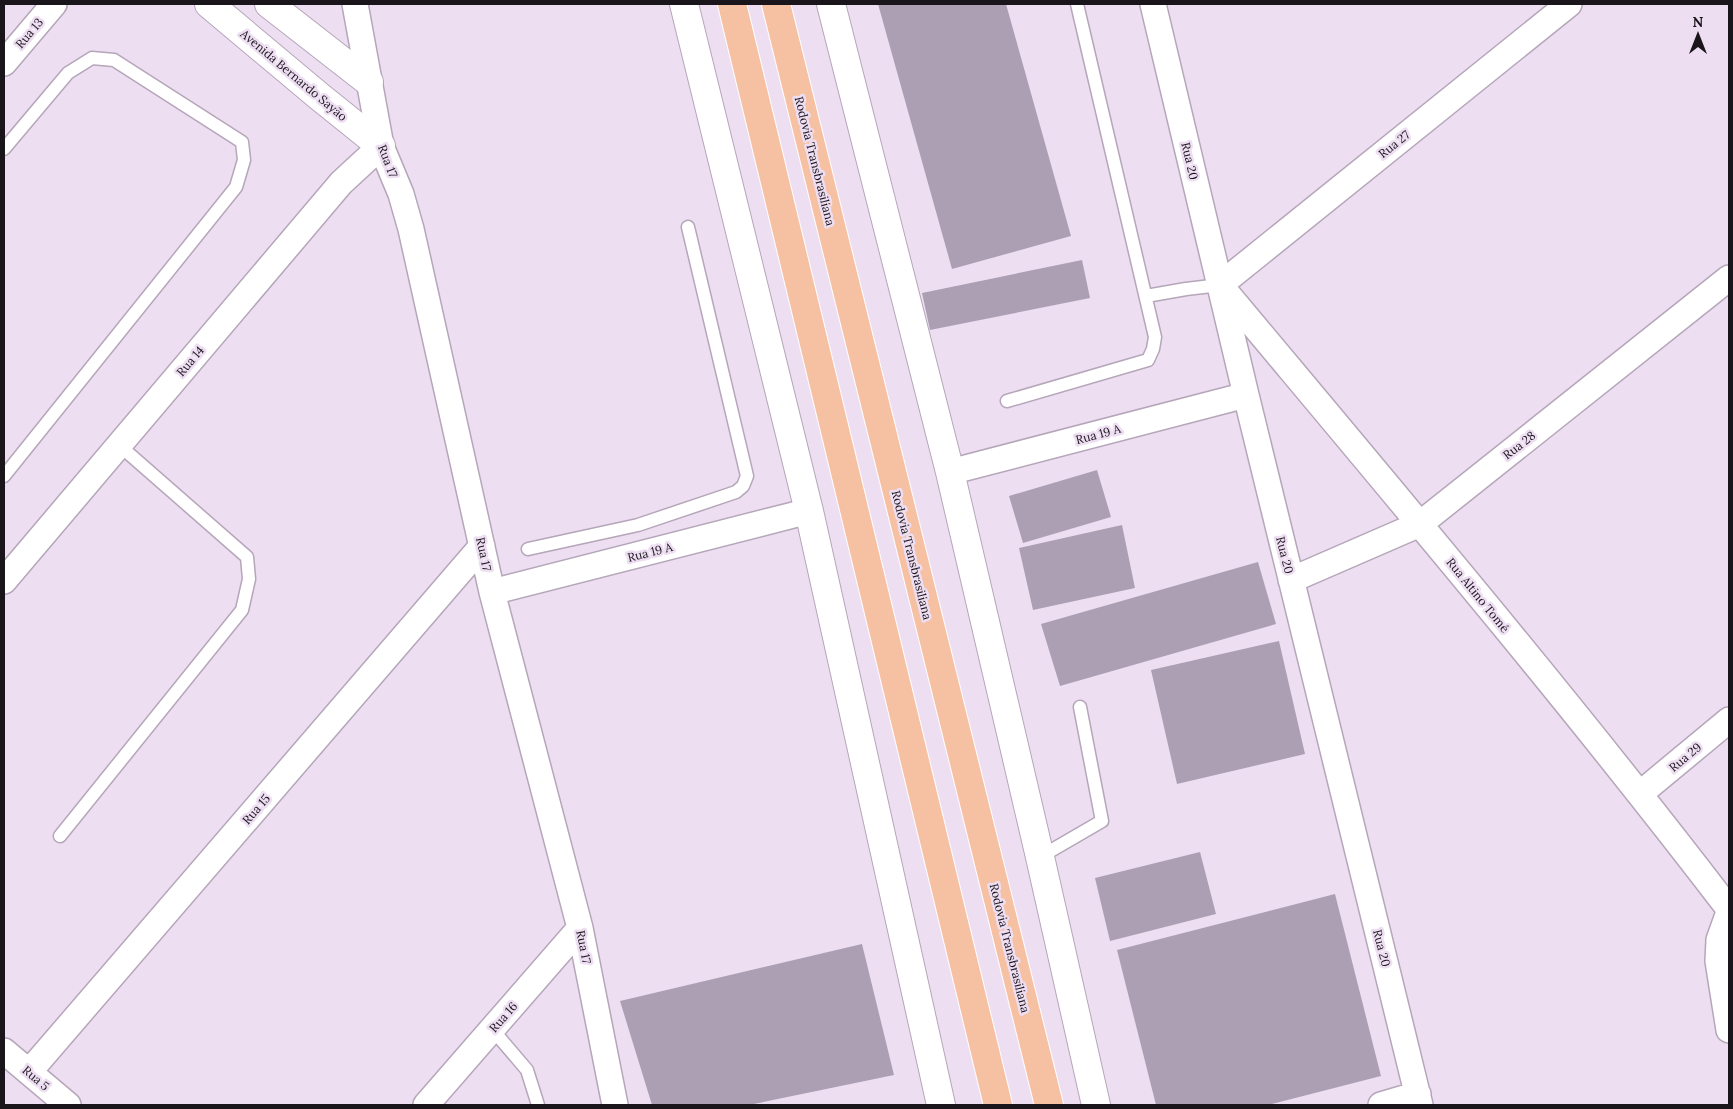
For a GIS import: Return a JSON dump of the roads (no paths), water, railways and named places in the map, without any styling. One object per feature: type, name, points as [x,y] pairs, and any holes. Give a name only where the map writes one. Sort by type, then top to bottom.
[{"type":"highway","points":[[732,4],[998,1105]]},
{"type":"highway","name":"Rodovia Transbrasiliana","points":[[776,4],[1049,1105]]},
{"type":"main road","name":"Avenida Bernardo Sayão","points":[[209,4],[381,146]]},
{"type":"main road","points":[[269,4],[369,82]]},
{"type":"main road","points":[[684,4],[809,511],[941,1105]]},
{"type":"main road","points":[[831,4],[950,472],[1096,1105]]},
{"type":"street","name":"Rua 13","points":[[4,63],[54,4]]},
{"type":"street","name":"Rua 17","points":[[355,4],[381,146],[400,194],[411,229],[492,592],[580,928],[615,1105]]},
{"type":"street","name":"Rua 20","points":[[1153,4],[1246,395],[1419,1100]]},
{"type":"street","name":"Rua 27","points":[[1220,285],[1569,4]]},
{"type":"street","name":"Rua 14","points":[[4,581],[341,183],[381,146]]},
{"type":"street","name":"Rua 28","points":[[1291,580],[1420,524],[1729,278]]},
{"type":"street","name":"Rua Altino Tomé","points":[[1220,285],[1420,524],[1640,793],[1729,911]]},
{"type":"street","name":"Rua 19 A","points":[[950,472],[1246,395]]},
{"type":"street","name":"Rua 19 A","points":[[492,592],[642,539],[809,511]]},
{"type":"street","name":"Rua 15","points":[[29,1072],[482,546]]},
{"type":"street","name":"Rua 29","points":[[1640,793],[1729,720]]},
{"type":"street","points":[[1729,911],[1719,940],[1718,961],[1729,1030]]},
{"type":"street","name":"Rua 16","points":[[426,1105],[580,928]]},
{"type":"street","name":"Rua 5","points":[[4,1051],[68,1105]]},
{"type":"street","points":[[1381,1105],[1419,1100]]},
{"type":"lane","points":[[1007,401],[1148,360],[1153,349],[1155,337],[1146,296],[1077,4]]},
{"type":"lane","points":[[4,150],[68,73],[92,58],[114,60],[242,142],[244,160],[236,187],[4,476]]},
{"type":"lane","points":[[528,550],[642,539],[736,492],[743,486],[747,476],[688,228]]},
{"type":"lane","points":[[1146,296],[1220,285]]},
{"type":"lane","points":[[60,836],[242,610],[249,579],[247,557],[119,445]]},
{"type":"lane","points":[[1040,857],[1102,821],[1080,708]]},
{"type":"lane","points":[[492,1029],[527,1070],[538,1105]]}]
